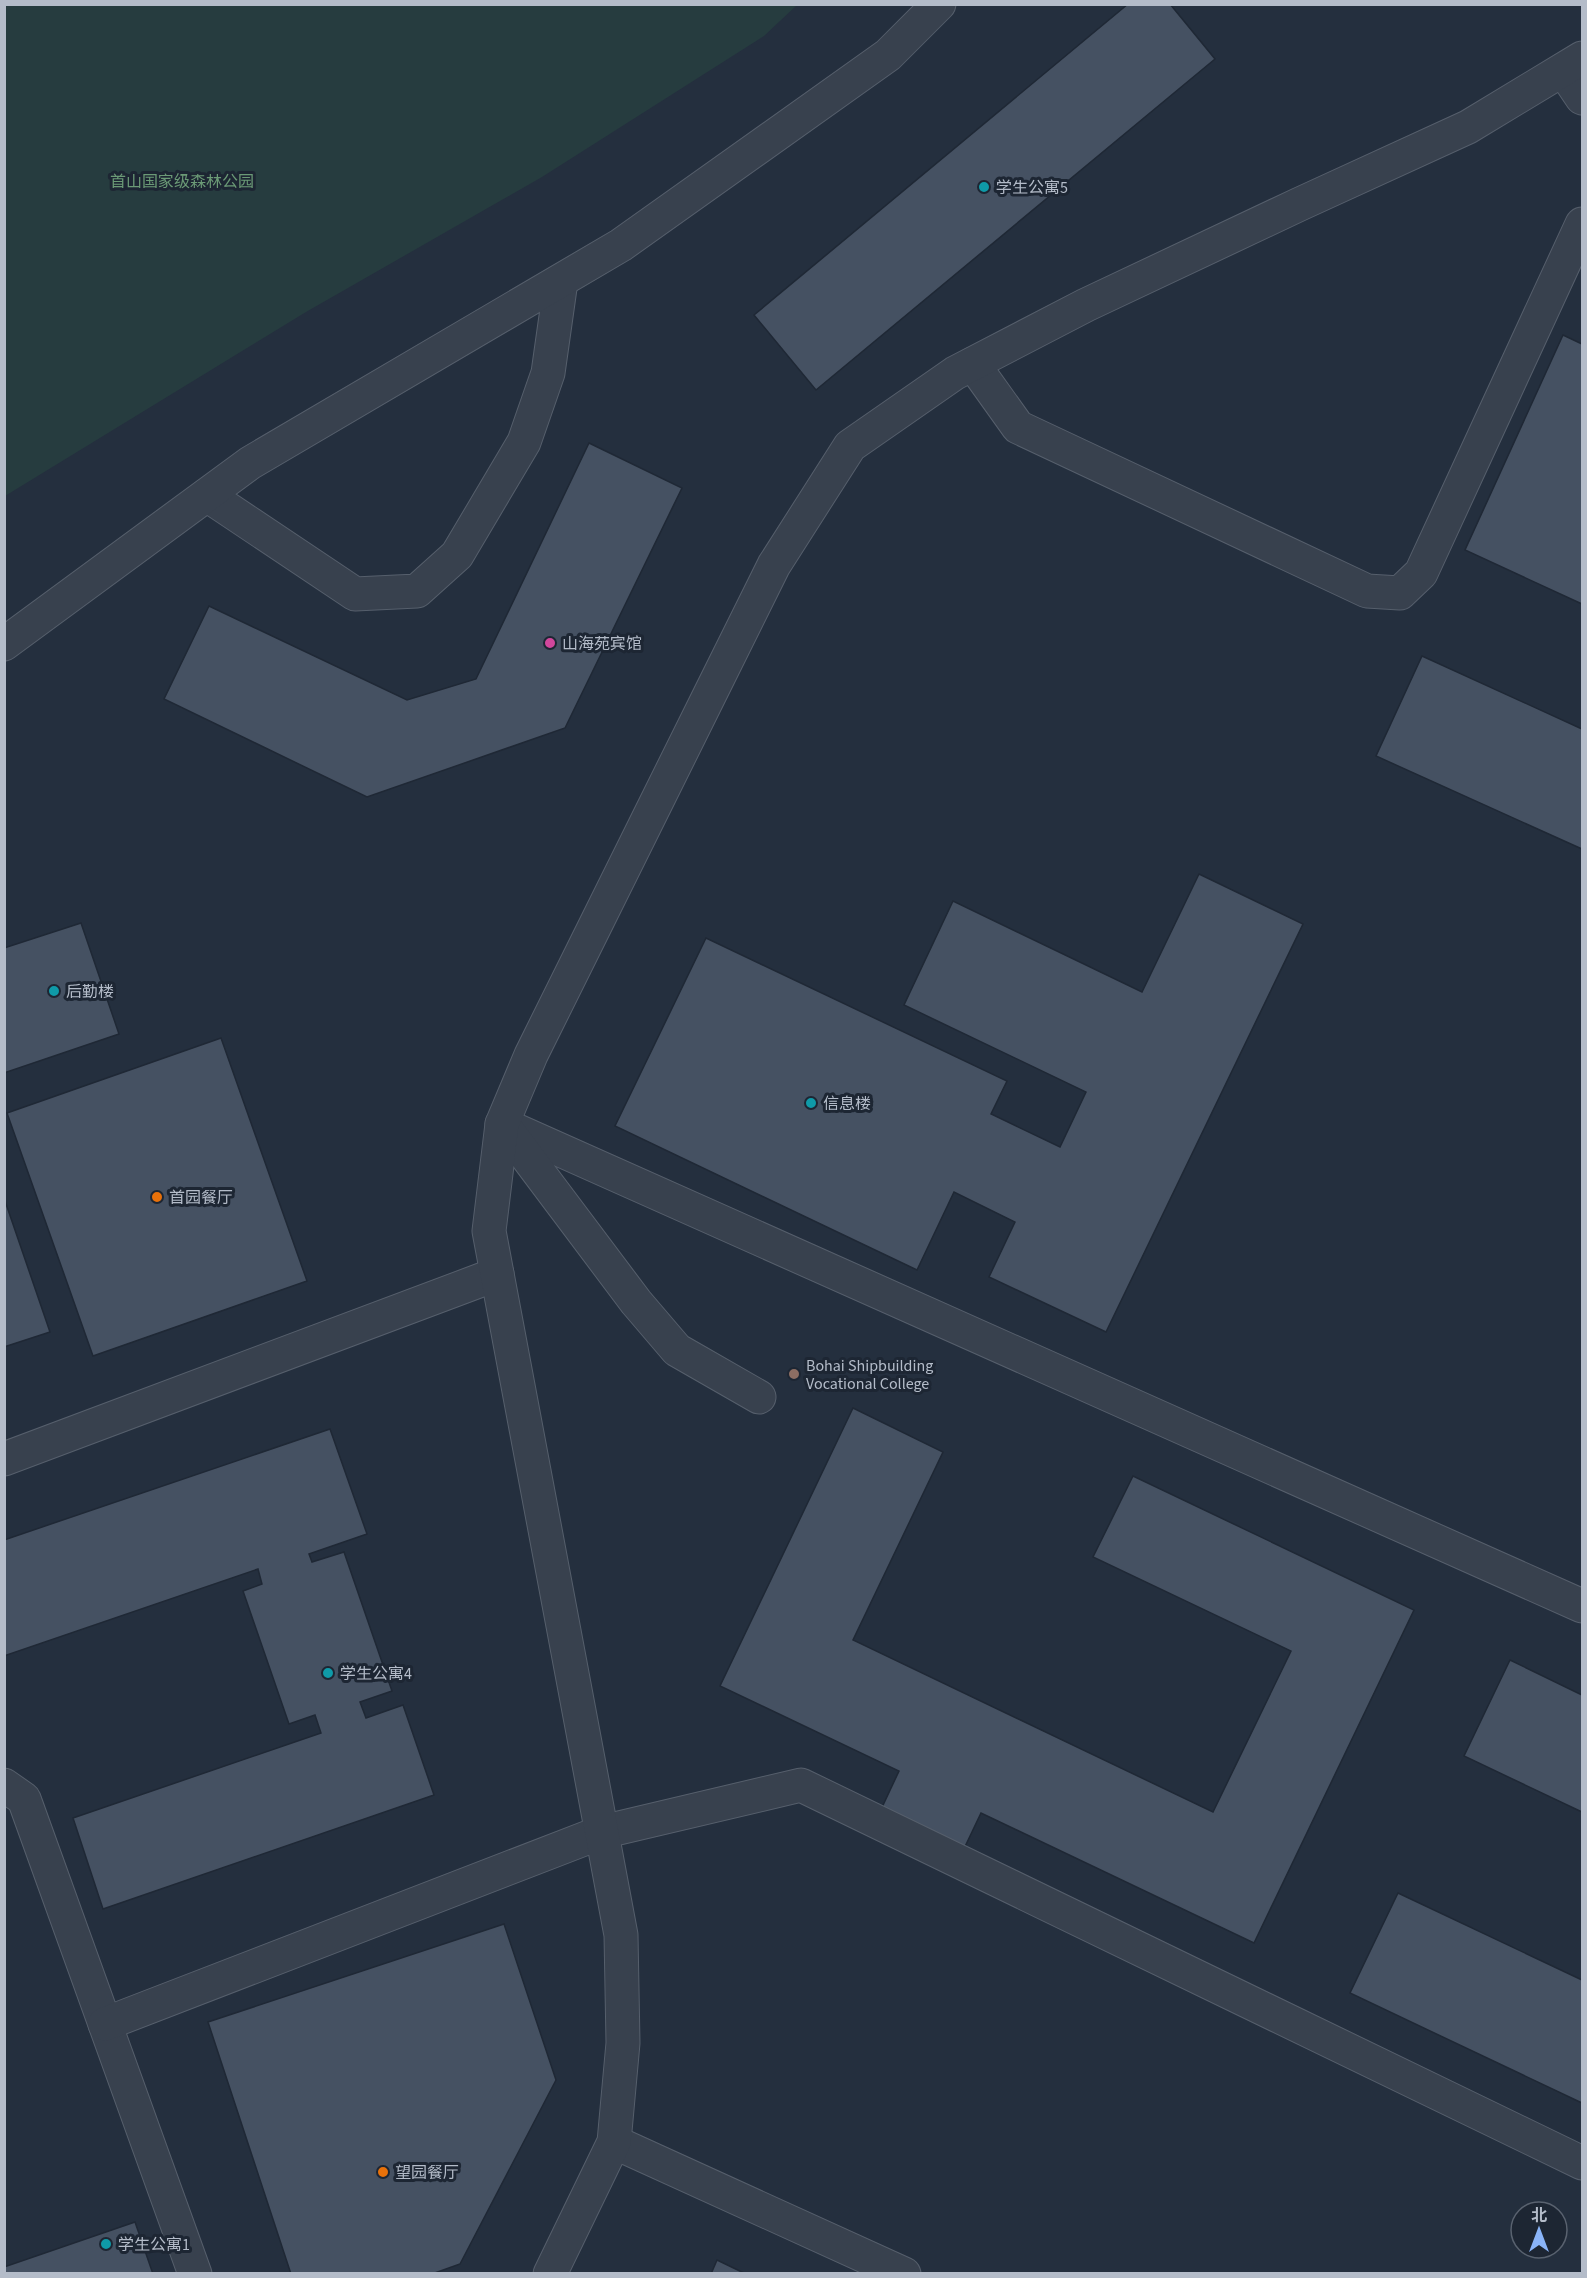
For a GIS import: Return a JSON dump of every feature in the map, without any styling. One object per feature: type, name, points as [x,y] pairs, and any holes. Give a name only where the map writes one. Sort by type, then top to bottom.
[{"type":"street","points":[[4,644],[250,463],[621,245],[888,55],[939,4]]},
{"type":"street","points":[[549,2274],[614,2142],[623,2043],[621,1935],[489,1230],[502,1124],[531,1055],[774,565],[850,446],[955,373],[972,364],[1097,300],[1468,127],[1573,64],[1582,98]]},
{"type":"street","points":[[972,364],[1018,427],[1367,591],[1400,593],[1421,573],[1582,224]]},
{"type":"street","points":[[207,495],[355,594],[417,591],[457,555],[524,442],[548,373],[561,280]]},
{"type":"street","points":[[502,1124],[636,1302],[677,1350],[759,1397]]},
{"type":"street","points":[[502,1124],[1582,1606]]},
{"type":"street","points":[[4,1459],[497,1274]]},
{"type":"street","points":[[4,1785],[24,1799],[195,2274]]},
{"type":"street","points":[[105,2024],[602,1832],[801,1785],[1582,2163]]},
{"type":"street","points":[[614,2142],[904,2274]]},
{"type":"green space","name":"首山国家级森林公园","points":[[5,4],[797,5],[764,36],[542,177],[306,312],[5,496]]},
{"type":"building","name":"学生公寓5","points":[[1128,4],[1170,4],[1215,59],[816,390],[754,315]]},
{"type":"building","points":[[1563,335],[1582,344],[1582,604],[1465,550]]},
{"type":"building","name":"山海苑宾馆","points":[[589,443],[682,488],[565,728],[367,797],[164,699],[209,606],[407,700],[476,679]]},
{"type":"building","points":[[1422,656],[1582,729],[1582,849],[1376,756]]},
{"type":"building","name":"信息楼","points":[[1199,874],[1303,924],[1106,1332],[989,1277],[1015,1222],[954,1192],[917,1270],[615,1126],[706,938],[1007,1081],[991,1114],[1060,1147],[1086,1092],[904,1005],[953,901],[1142,992]]},
{"type":"building","name":"后勤楼","points":[[81,923],[119,1034],[4,1073],[4,948]]},
{"type":"building","name":"首园餐厅","points":[[221,1038],[307,1281],[93,1356],[7,1113]]},
{"type":"building","points":[[4,1198],[50,1332],[4,1347]]},
{"type":"building","points":[[853,1408],[943,1452],[853,1640],[1213,1812],[1291,1651],[1093,1557],[1133,1476],[1414,1610],[1254,1943],[981,1813],[961,1855],[878,1816],[899,1771],[720,1686]]},
{"type":"building","name":"学生公寓4","points":[[330,1429],[367,1534],[309,1554],[312,1562],[344,1552],[392,1691],[360,1702],[366,1718],[403,1705],[434,1795],[103,1909],[73,1818],[321,1733],[315,1715],[289,1724],[243,1591],[262,1584],[258,1569],[4,1656],[4,1540]]},
{"type":"building","points":[[1510,1660],[1582,1695],[1582,1812],[1464,1756]]},
{"type":"building","points":[[1398,1893],[1582,1980],[1582,2103],[1350,1993]]},
{"type":"building","name":"望园餐厅","points":[[504,1924],[556,2080],[460,2264],[432,2274],[291,2274],[208,2022]]},
{"type":"building","name":"学生公寓1","points":[[135,2222],[153,2274],[4,2274],[4,2267]]},
{"type":"building","points":[[717,2260],[746,2274],[711,2274]]},
{"type":"place","name":"学生公寓5","points":[[984,187]]},
{"type":"place","name":"山海苑宾馆","points":[[550,643]]},
{"type":"place","name":"后勤楼","points":[[54,991]]},
{"type":"place","name":"信息楼","points":[[811,1103]]},
{"type":"place","name":"首园餐厅","points":[[157,1197]]},
{"type":"place","name":"Bohai Shipbuilding Vocational College","points":[[794,1374]]},
{"type":"place","name":"学生公寓4","points":[[328,1673]]},
{"type":"place","name":"望园餐厅","points":[[383,2172]]},
{"type":"place","name":"学生公寓1","points":[[106,2244]]}]
